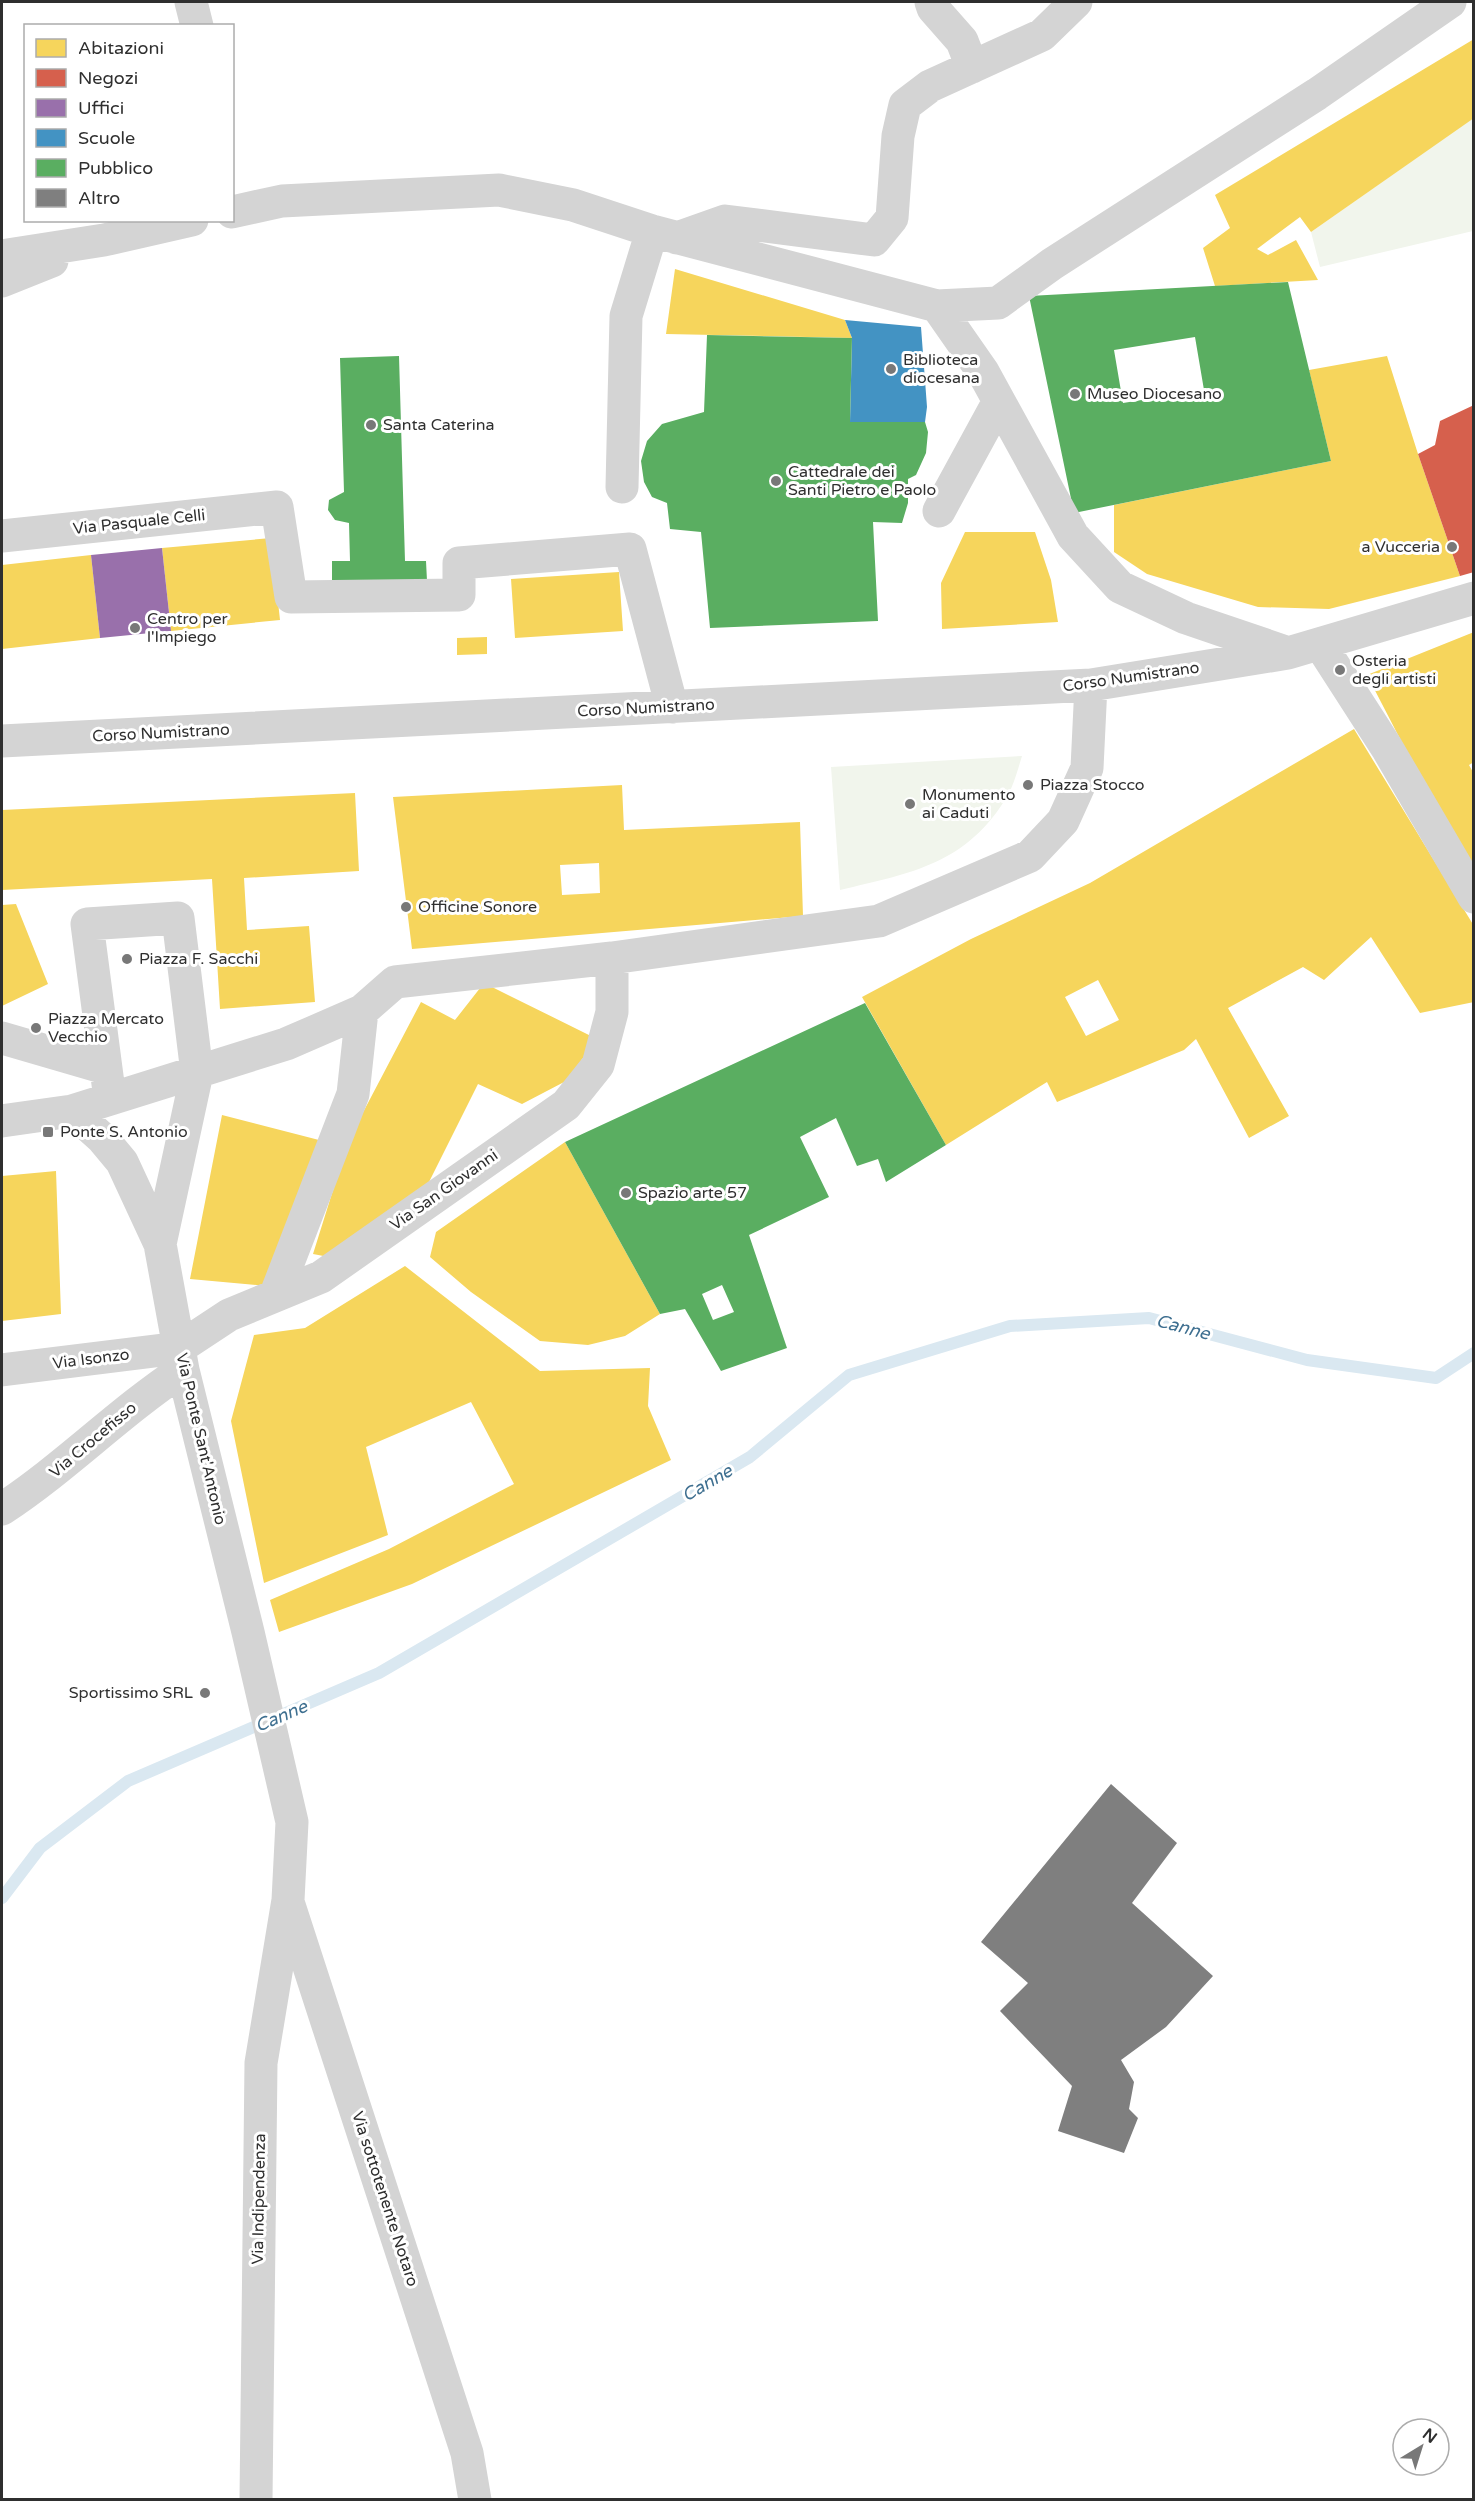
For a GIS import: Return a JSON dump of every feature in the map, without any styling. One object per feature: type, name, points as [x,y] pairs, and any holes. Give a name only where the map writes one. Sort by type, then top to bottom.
[{"type":"street","points":[[191,2],[196,24]]},
{"type":"street","points":[[931,2],[933,8],[962,41],[972,67]]},
{"type":"street","points":[[664,234],[725,221],[874,240],[892,218],[898,136],[905,105],[930,86],[1042,35],[1076,2]]},
{"type":"street","points":[[234,203],[499,190],[573,206],[664,234],[937,306],[998,303],[1052,264],[1317,94],[1450,2]]},
{"type":"street","points":[[2,255],[104,240],[183,222]]},
{"type":"street","points":[[622,487],[626,316],[664,234]]},
{"type":"street","points":[[2,281],[104,240]]},
{"type":"street","points":[[937,306],[983,372],[1073,536],[1120,587],[1186,618],[1288,653]]},
{"type":"street","points":[[939,511],[999,401]]},
{"type":"street","name":"Via Pasquale Celli","points":[[2,536],[277,507],[291,597],[459,595],[459,563],[630,549],[672,707]]},
{"type":"street","name":"Corso Numistrano","points":[[2,741],[1091,685],[1288,653],[1473,598]]},
{"type":"street","points":[[1320,644],[1387,748],[1473,897]]},
{"type":"street","points":[[2,1038],[107,1083],[197,1073],[286,1044],[362,1011],[395,982],[612,958],[879,921],[1030,856],[1062,821],[1087,768],[1091,685]]},
{"type":"street","points":[[107,1083],[87,924],[178,918],[197,1073],[160,1244]]},
{"type":"street","name":"Via San Giovanni","points":[[181,1359],[229,1315],[321,1277],[566,1105],[598,1065],[612,1012],[612,958]]},
{"type":"street","points":[[276,1294],[353,1094],[362,1011]]},
{"type":"street","points":[[2,1121],[72,1111],[107,1083]]},
{"type":"street","points":[[72,1111],[102,1138],[122,1162],[160,1244]]},
{"type":"street","name":"Via Ponte Sant'Antonio","points":[[160,1244],[181,1359],[248,1632],[291,1822],[288,1900]]},
{"type":"street","name":"Via Isonzo","points":[[2,1370],[181,1359]]},
{"type":"street","name":"Via Crocefisso","points":[[2,1509],[39,1485],[149,1393],[181,1359]]},
{"type":"street","name":"Via Indipendenza","points":[[256,2499],[261,2063],[288,1900]]},
{"type":"street","name":"Via sottotenente Notaro","points":[[288,1900],[467,2453],[475,2499]]},
{"type":"shaded area","points":[[1473,118],[1473,231],[1320,267],[1311,232]]},
{"type":"shaded area","points":[[1022,756],[1008,795],[975,837],[956,851],[914,871],[840,890],[831,767]]},
{"type":"building: Abitazioni","points":[[1474,39],[1474,118],[1311,232],[1300,217],[1257,249],[1268,255],[1296,240],[1318,280],[1215,286],[1203,248],[1230,228],[1215,195]]},
{"type":"building: Abitazioni","points":[[675,269],[845,320],[852,338],[666,334]]},
{"type":"building: Abitazioni","points":[[1387,356],[1460,576],[1329,609],[1258,607],[1147,574],[1114,552],[1114,505],[1331,461],[1309,370]]},
{"type":"building: Abitazioni","points":[[965,532],[1035,532],[1051,580],[1058,622],[942,629],[941,583]]},
{"type":"building: Abitazioni","points":[[271,538],[280,620],[171,631],[162,548]]},
{"type":"building: Abitazioni","points":[[91,555],[100,638],[2,649],[2,565]]},
{"type":"building: Abitazioni","points":[[619,572],[623,631],[515,638],[511,579]]},
{"type":"building: Abitazioni","points":[[1474,632],[1474,762],[1469,765],[1474,774],[1474,866],[1428,793],[1367,675]]},
{"type":"building: Abitazioni","points":[[487,637],[487,654],[457,655],[457,638]]},
{"type":"building: Abitazioni","points":[[1354,729],[1474,926],[1474,1002],[1420,1013],[1371,937],[1324,980],[1303,967],[1228,1008],[1289,1116],[1249,1138],[1196,1039],[1184,1050],[1057,1102],[1047,1082],[946,1145],[862,997],[971,939],[1090,883]],"holes":[[[1098,980],[1119,1020],[1086,1036],[1065,997]]]},
{"type":"building: Abitazioni","points":[[622,785],[624,830],[800,822],[803,916],[412,949],[393,797]],"holes":[[[599,863],[600,893],[562,895],[560,865]]]},
{"type":"building: Abitazioni","points":[[355,793],[359,871],[244,878],[247,930],[309,926],[315,1002],[220,1009],[212,879],[2,890],[2,810]]},
{"type":"building: Abitazioni","points":[[16,904],[48,984],[2,1006],[2,905]]},
{"type":"building: Abitazioni","points":[[484,983],[597,1039],[566,1081],[522,1104],[478,1084],[427,1186],[334,1258],[313,1254],[349,1139],[421,1002],[455,1020]]},
{"type":"building: Abitazioni","points":[[222,1115],[319,1140],[267,1286],[190,1279]]},
{"type":"building: Abitazioni","points":[[565,1142],[660,1314],[625,1336],[588,1345],[540,1341],[471,1292],[430,1257],[436,1232]]},
{"type":"building: Abitazioni","points":[[56,1171],[61,1314],[2,1321],[2,1176]]},
{"type":"building: Abitazioni","points":[[405,1266],[540,1371],[650,1368],[648,1406],[671,1460],[412,1584],[279,1632],[270,1600],[389,1549],[514,1484],[471,1402],[366,1447],[388,1535],[264,1583],[231,1421],[254,1335],[305,1328]]},
{"type":"building: Negozi","points":[[1474,405],[1474,572],[1460,576],[1418,454],[1435,445],[1440,421]]},
{"type":"building: Uffici","points":[[162,548],[171,631],[100,638],[91,555]]},
{"type":"building: Scuole","points":[[845,320],[921,327],[927,407],[925,422],[850,422],[852,338]]},
{"type":"building: Pubblico","points":[[1288,282],[1331,461],[1074,513],[1029,296]],"holes":[[[1195,337],[1204,390],[1123,403],[1114,350]]]},
{"type":"building: Pubblico","name":"Cattedrale dei Santi Pietro e Paolo","points":[[707,335],[852,338],[850,422],[925,422],[928,432],[926,453],[916,475],[908,479],[908,503],[902,523],[873,522],[878,621],[710,628],[701,532],[670,529],[667,503],[652,497],[644,482],[641,461],[647,441],[662,424],[704,412]]},
{"type":"building: Pubblico","name":"Santa Caterina","points":[[399,356],[405,561],[426,561],[427,581],[332,583],[332,561],[350,561],[349,523],[335,520],[328,510],[329,500],[344,492],[340,358]]},
{"type":"building: Pubblico","points":[[865,1003],[946,1145],[886,1182],[878,1159],[857,1166],[836,1118],[800,1137],[829,1197],[749,1235],[787,1348],[721,1371],[685,1309],[660,1314],[565,1142]],"holes":[[[722,1285],[734,1312],[713,1320],[702,1294]]]},
{"type":"building: Altro","points":[[1111,1784],[1177,1843],[1132,1903],[1213,1976],[1166,2027],[1121,2060],[1134,2082],[1129,2109],[1138,2118],[1124,2153],[1058,2131],[1072,2086],[1000,2011],[1028,1983],[981,1942]]},
{"type":"waterway","name":"Canne","points":[[2,1898],[40,1848],[128,1781],[379,1673],[750,1457],[849,1375],[1010,1326],[1149,1318],[1307,1360],[1436,1378],[1474,1353]]},
{"type":"place","name":"Biblioteca diocesana","points":[[891,369]]},
{"type":"place","name":"Museo Diocesano","points":[[1075,394]]},
{"type":"place","name":"Santa Caterina","points":[[371,425]]},
{"type":"place","name":"Cattedrale dei Santi Pietro e Paolo","points":[[776,481]]},
{"type":"place","name":"a Vucceria","points":[[1452,547]]},
{"type":"place","name":"Centro per l'Impiego","points":[[135,628]]},
{"type":"place","name":"Osteria degli artisti","points":[[1340,670]]},
{"type":"place","name":"Piazza Stocco","points":[[1028,785]]},
{"type":"place","name":"Monumento ai Caduti","points":[[910,804]]},
{"type":"place","name":"Officine Sonore","points":[[406,907]]},
{"type":"place","name":"Piazza F. Sacchi","points":[[127,959]]},
{"type":"place","name":"Piazza Mercato Vecchio","points":[[36,1028]]},
{"type":"place","name":"Ponte S. Antonio","points":[[48,1132]]},
{"type":"place","name":"Spazio arte 57","points":[[626,1193]]},
{"type":"place","name":"Sportissimo SRL","points":[[205,1693]]}]
